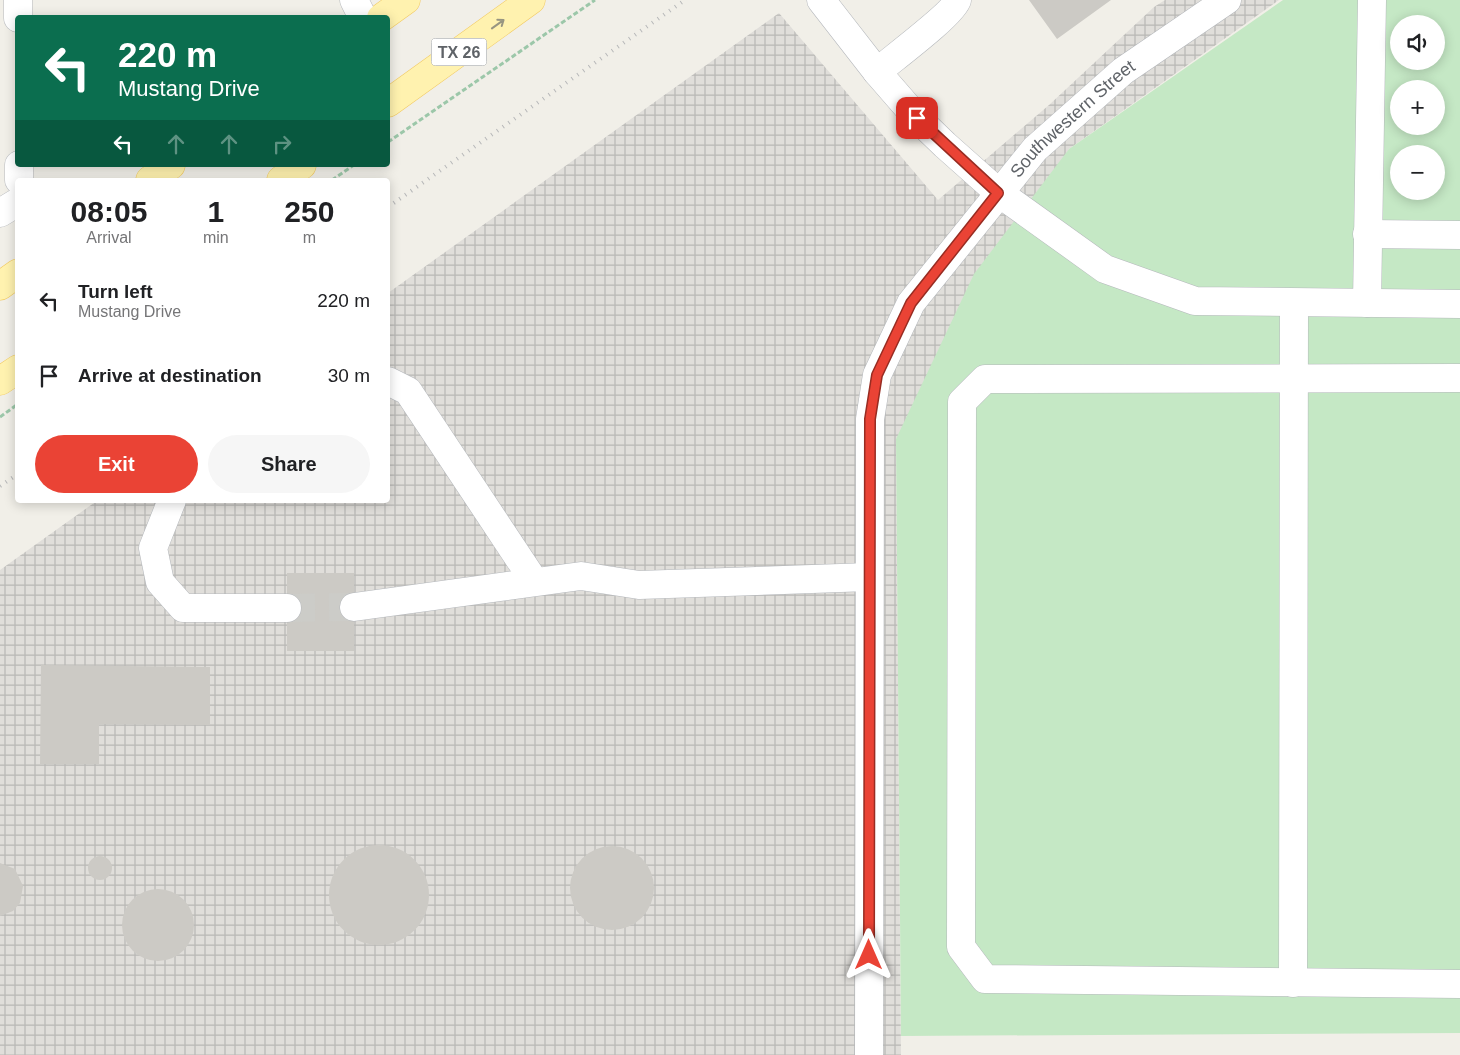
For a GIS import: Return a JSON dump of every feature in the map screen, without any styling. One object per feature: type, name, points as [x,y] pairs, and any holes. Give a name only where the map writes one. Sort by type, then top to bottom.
[{"type":"main road","points":[[385,15],[406,0]]},
{"type":"main road","name":"TX 26","points":[[390,102],[531,0]]},
{"type":"main road","points":[[153,178],[168,167]]},
{"type":"main road","points":[[284,178],[299,167]]},
{"type":"main road","points":[[0,286],[15,276]]},
{"type":"main road","points":[[0,381],[15,371]]},
{"type":"street","points":[[18,0],[18,15]]},
{"type":"street","points":[[354,0],[361,15]]},
{"type":"street","points":[[821,0],[877,72],[917,118],[998,193],[1106,269],[1195,301],[1460,304]]},
{"type":"street","points":[[877,72],[944,16],[956,4],[957,0]]},
{"type":"street","name":"Southwestern Street","points":[[869,1055],[870,419],[877,375],[911,303],[1035,149],[1123,71],[1227,0]]},
{"type":"street","points":[[1367,303],[1372,0]]},
{"type":"street","points":[[0,213],[15,204]]},
{"type":"street","points":[[1368,234],[1460,234]]},
{"type":"street","points":[[1293,983],[1294,302]]},
{"type":"street","points":[[1460,378],[985,379],[962,402],[961,947],[985,979],[1460,984]]},
{"type":"street","points":[[390,382],[408,391],[534,581]]},
{"type":"street","points":[[171,503],[153,548],[160,582],[183,608],[287,608]]},
{"type":"street","points":[[354,607],[581,576],[638,585],[869,576]]},
{"type":"path","points":[[390,141],[595,0]]},
{"type":"path","points":[[335,178],[351,167]]},
{"type":"path","points":[[0,417],[15,406]]},
{"type":"shaded area","points":[[1165,0],[1279,0],[1069,149],[896,439],[901,1055],[0,1055],[0,570],[94,503],[390,503],[390,292],[779,13],[938,200],[1049,105],[1154,7]]},
{"type":"green space","points":[[1283,0],[1460,0],[1460,1033],[901,1036],[896,439],[974,274],[1069,149]]},
{"type":"building","points":[[1029,0],[1111,0],[1057,39]]},
{"type":"building","points":[[287,573],[354,573],[354,651],[287,651]]},
{"type":"building","points":[[41,665],[210,667],[210,725],[99,724],[99,764],[40,764]]},
{"type":"building","points":[[379,845],[398,849],[414,860],[425,876],[429,895],[425,914],[414,930],[398,941],[379,945],[360,941],[344,930],[333,914],[329,895],[333,876],[344,860],[360,849]]},
{"type":"building","points":[[612,846],[635,853],[647,865],[654,888],[647,911],[635,923],[612,930],[589,923],[577,911],[570,888],[577,865],[589,853]]},
{"type":"building","points":[[100,856],[105,857],[111,863],[111,873],[105,879],[100,880],[95,879],[89,873],[88,868],[89,863],[95,857]]},
{"type":"building","points":[[0,863],[15,869],[23,886],[20,903],[13,911],[0,916]]},
{"type":"building","points":[[158,889],[178,895],[188,905],[194,925],[188,945],[178,955],[158,961],[138,955],[128,945],[122,925],[128,905],[138,895]]},
{"type":"tunnel","points":[[287,608],[354,607]]},
{"type":"railway","points":[[390,206],[685,0]]},
{"type":"railway","points":[[0,486],[15,476]]},
{"type":"route","points":[[869,955],[870,419],[877,375],[911,303],[998,193],[917,118]]}]
